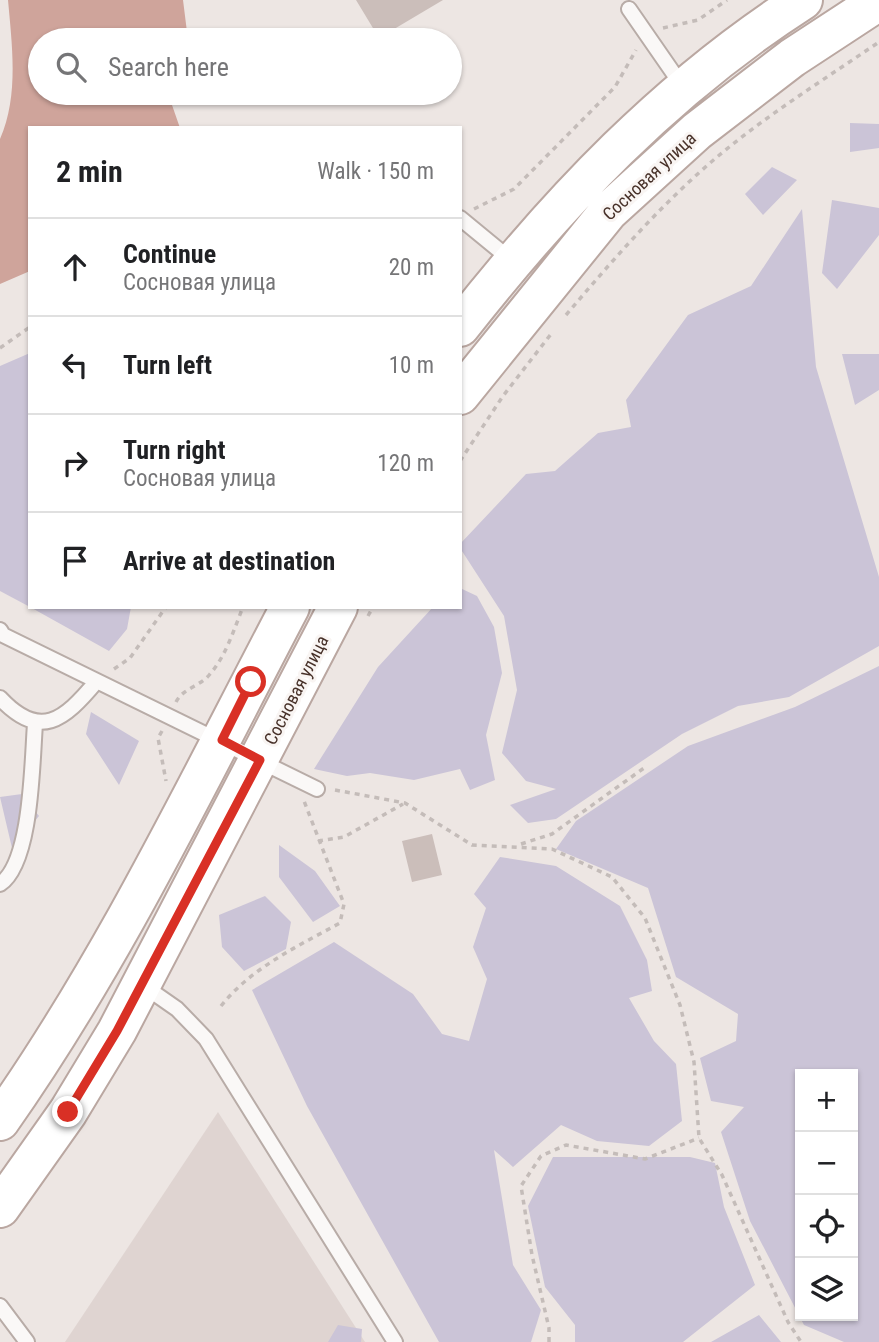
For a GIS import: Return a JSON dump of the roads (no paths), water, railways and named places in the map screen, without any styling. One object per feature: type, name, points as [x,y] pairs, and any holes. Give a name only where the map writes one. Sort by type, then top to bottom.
[{"type":"main road","points":[[462,324],[512,261],[583,181],[683,87],[803,0]]},
{"type":"main road","name":"Сосновая улица","points":[[462,393],[608,212],[708,122],[792,58],[879,1]]},
{"type":"main road","points":[[0,1121],[92,982],[222,740],[288,609]]},
{"type":"main road","name":"Сосновая улица","points":[[0,1208],[68,1112],[142,984],[337,609]]},
{"type":"lane","points":[[629,9],[683,87]]},
{"type":"lane","points":[[462,220],[512,261]]},
{"type":"lane","points":[[1,636],[222,740],[317,789]]},
{"type":"lane","points":[[0,698],[18,717],[35,724],[54,719],[77,705],[96,682]]},
{"type":"lane","points":[[0,884],[8,879],[22,849],[35,724]]},
{"type":"lane","points":[[142,984],[177,1009],[206,1039],[395,1342]]},
{"type":"lane","points":[[2,1308],[13,1342]]},
{"type":"lane","points":[[2,1308],[27,1342]]}]
